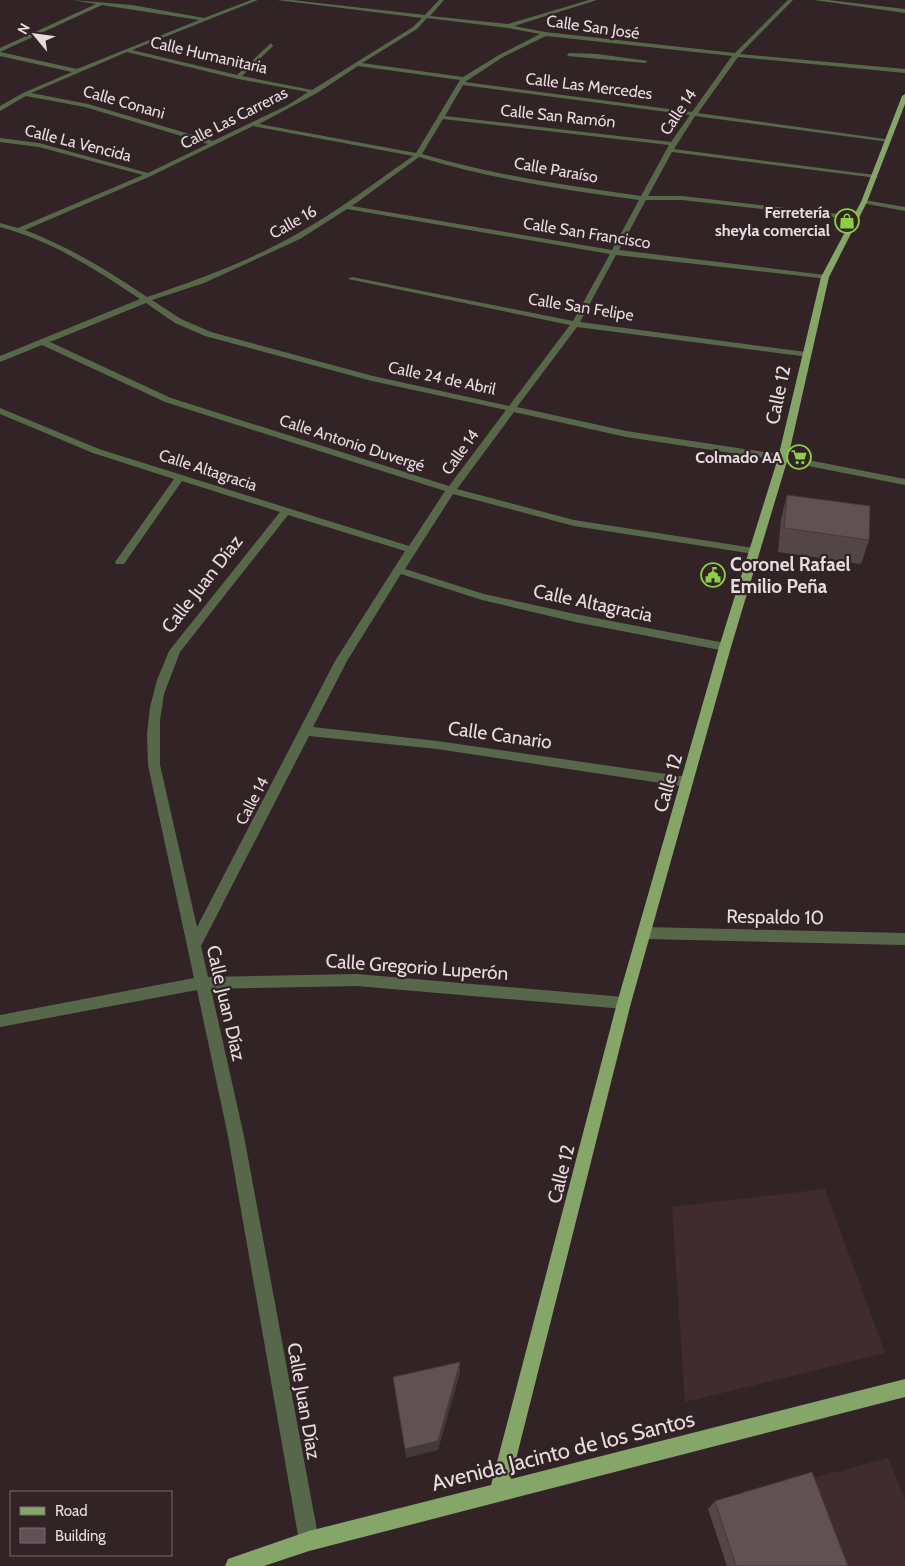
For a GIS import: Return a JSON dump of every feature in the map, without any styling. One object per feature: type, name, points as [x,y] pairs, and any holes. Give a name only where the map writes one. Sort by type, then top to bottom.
[{"type":"main road","name":"Calle 12","points":[[498,1493],[624,1003],[725,647],[784,458],[825,276],[864,202],[905,96]]},
{"type":"main road","name":"Avenida Jacinto de los Santos","points":[[235,1566],[309,1541],[905,1388]]},
{"type":"street","points":[[74,0],[204,19]]},
{"type":"street","points":[[0,52],[109,0]]},
{"type":"street","points":[[0,109],[25,94],[126,50],[256,0]]},
{"type":"street","name":"Calle San José","points":[[279,0],[508,26],[545,34],[652,48],[737,54],[905,71]]},
{"type":"street","points":[[314,5],[325,0]]},
{"type":"street","name":"Calle Las Carreras","points":[[19,230],[149,175],[254,125],[315,92],[415,28],[442,0]]},
{"type":"street","points":[[508,26],[595,0]]},
{"type":"street","name":"Calle 14","points":[[193,948],[341,661],[398,570],[450,490],[575,324],[672,147],[737,54],[791,0]]},
{"type":"street","points":[[816,0],[905,10]]},
{"type":"street","name":"Calle 16","points":[[0,358],[146,300],[201,281],[297,237],[346,206],[418,155],[464,81],[501,56],[545,34]]},
{"type":"street","points":[[238,77],[271,46]]},
{"type":"street","points":[[569,55],[598,56],[646,64],[652,48]]},
{"type":"street","name":"Calle Humanitaria","points":[[126,50],[238,77],[315,92]]},
{"type":"street","points":[[0,52],[77,71]]},
{"type":"street","name":"Calle Las Mercedes","points":[[356,64],[464,81],[889,140]]},
{"type":"street","name":"Calle Conani","points":[[25,94],[86,105],[215,144]]},
{"type":"street","name":"Calle San Ramón","points":[[440,117],[672,147],[874,177]]},
{"type":"street","name":"Calle Paraíso","points":[[254,125],[418,155],[445,164],[574,189],[643,198],[682,198],[856,218]]},
{"type":"street","name":"Calle La Vencida","points":[[0,140],[38,145],[149,175]]},
{"type":"street","points":[[864,202],[905,209]]},
{"type":"street","name":"Calle San Francisco","points":[[346,206],[613,252],[825,276]]},
{"type":"street","name":"Calle 24 de Abril","points":[[0,225],[55,244],[91,263],[178,321],[208,334],[372,378],[626,434],[784,458],[905,482]]},
{"type":"street","name":"Calle San Felipe","points":[[352,279],[575,324],[806,355]]},
{"type":"street","name":"Calle Antonio Duvergé","points":[[41,341],[168,400],[450,490],[530,513],[574,523],[754,551]]},
{"type":"street","name":"Calle Altagracia","points":[[0,411],[96,451],[411,550]]},
{"type":"street","points":[[120,562],[179,478]]},
{"type":"street","name":"Calle Juan Díaz","points":[[286,512],[175,652],[162,678],[154,708],[152,736],[154,766],[236,1136],[309,1541]]},
{"type":"street","name":"Calle Altagracia","points":[[398,570],[482,597],[575,618],[725,647]]},
{"type":"street","name":"Calle Canario","points":[[306,731],[437,745],[687,782]]},
{"type":"street","name":"Respaldo 10","points":[[644,933],[905,939]]},
{"type":"street","name":"Calle Gregorio Luperón","points":[[0,1021],[202,983],[357,980],[624,1003]]},
{"type":"shaded area","points":[[825,1189],[885,1353],[685,1402],[672,1207]]},
{"type":"shaded area","points":[[888,1458],[905,1500],[905,1566],[835,1566],[803,1481]]},
{"type":"building","points":[[787,495],[870,506],[869,540],[784,528]]},
{"type":"building","points":[[460,1362],[438,1441],[405,1449],[393,1377]]},
{"type":"building","points":[[812,1472],[848,1566],[736,1566],[715,1501]]},
{"type":"place","name":"Ferretería sheyla comercial","points":[[847,221]]},
{"type":"place","name":"Colmado AA","points":[[799,457]]},
{"type":"place","name":"Coronel Rafael Emilio Peña","points":[[713,575]]}]
